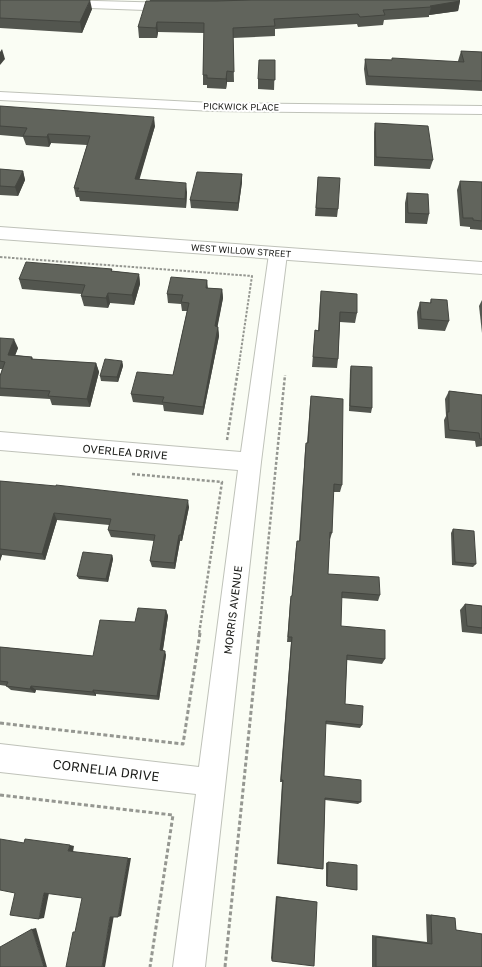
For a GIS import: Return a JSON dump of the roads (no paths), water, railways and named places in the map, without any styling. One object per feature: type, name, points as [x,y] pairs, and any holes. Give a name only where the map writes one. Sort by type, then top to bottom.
[{"type":"street","points":[[46,2],[108,6],[184,7]]},
{"type":"street","name":"PICKWICK PLACE","points":[[0,96],[184,106],[482,110]]},
{"type":"street","name":"WEST WILLOW STREET","points":[[0,233],[482,268]]},
{"type":"street","name":"MORRIS AVENUE","points":[[189,967],[250,462],[278,254]]},
{"type":"street","name":"OVERLEA DRIVE","points":[[0,441],[250,462]]},
{"type":"street","name":"CORNELIA DRIVE","points":[[0,758],[212,782]]}]
